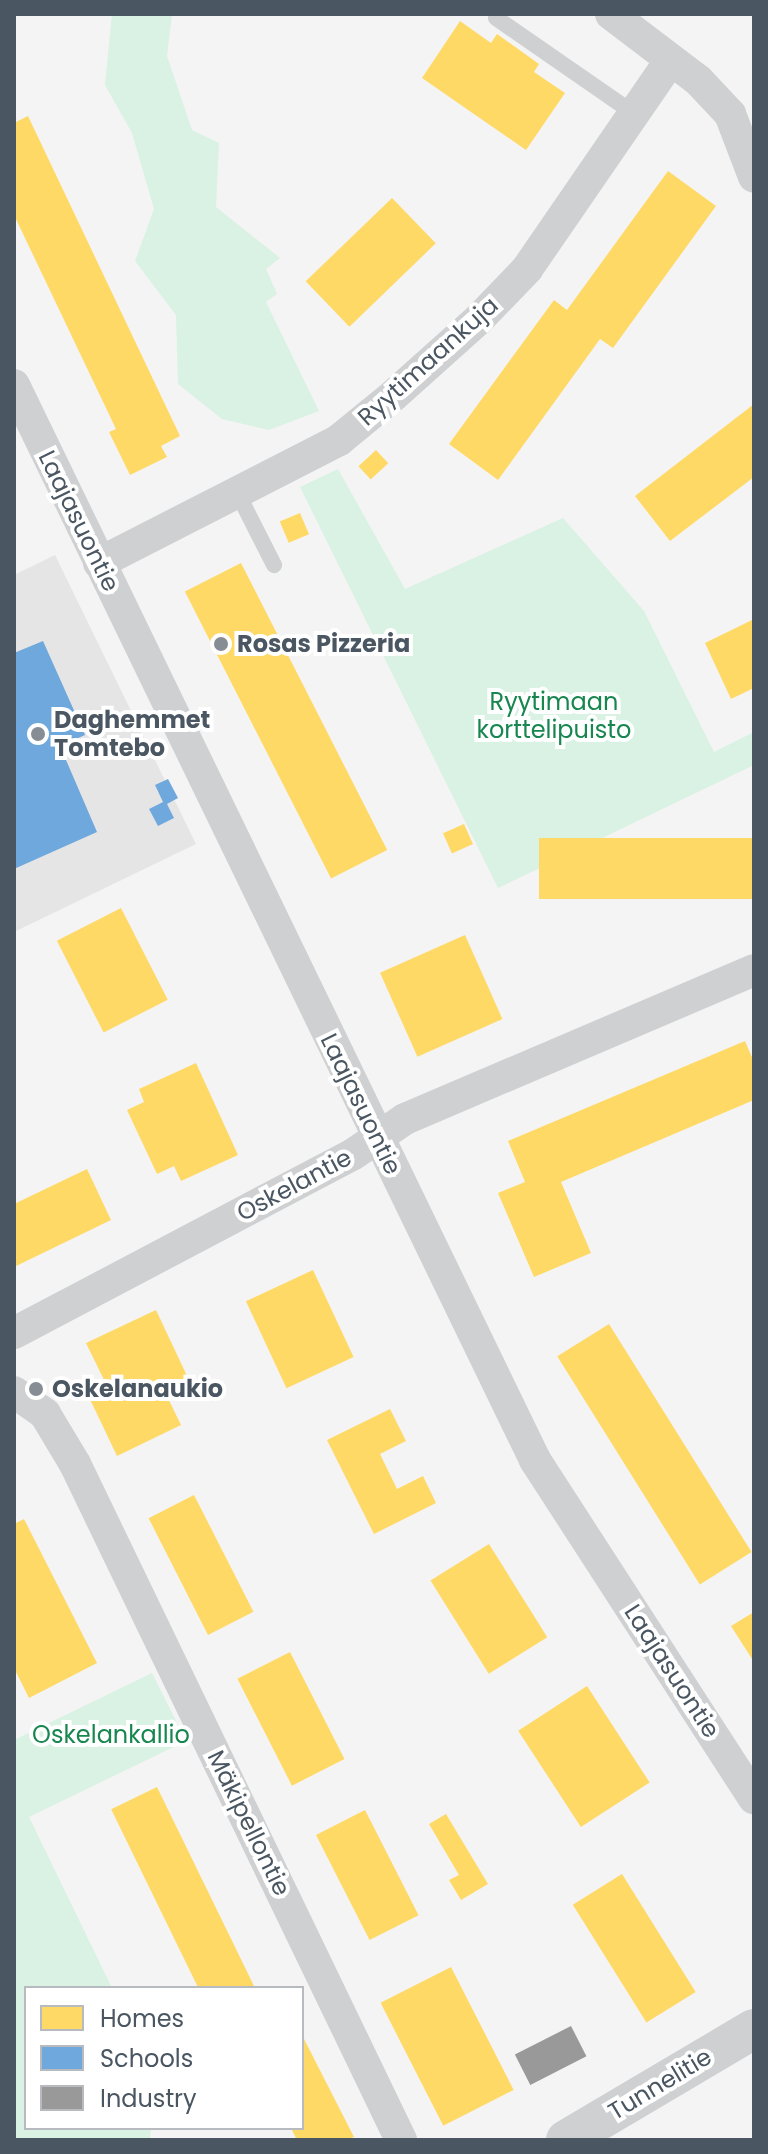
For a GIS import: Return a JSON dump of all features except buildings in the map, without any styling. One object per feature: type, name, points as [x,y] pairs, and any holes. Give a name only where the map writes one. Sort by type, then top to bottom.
[{"type":"street","points":[[611,14],[698,80],[730,114],[754,177]]},
{"type":"street","name":"Ryytimaankuja","points":[[99,563],[339,440],[478,320],[527,269],[632,112],[670,61]]},
{"type":"street","name":"Laajasuontie","points":[[14,385],[377,1140],[535,1460],[754,1798]]},
{"type":"street","name":"Oskelantie","points":[[14,1333],[377,1140],[405,1119],[754,970]]},
{"type":"street","name":"Mäkipellontie","points":[[14,1392],[45,1414],[75,1464],[401,2140]]},
{"type":"street","name":"Tunnelitie","points":[[566,2140],[754,2029]]},
{"type":"lane","points":[[496,18],[632,112]]},
{"type":"lane","points":[[237,492],[274,565]]},
{"type":"shaded area","points":[[55,555],[196,844],[14,932],[14,575]]},
{"type":"green space","points":[[112,14],[172,14],[167,56],[192,130],[219,143],[216,207],[280,258],[266,269],[277,294],[266,302],[319,411],[269,430],[222,419],[178,384],[176,315],[135,261],[154,209],[132,133],[105,85]]},
{"type":"green space","name":"Ryytimaan korttelipuisto","points":[[338,469],[405,589],[563,518],[644,611],[714,752],[754,732],[754,765],[498,888],[300,487]]},
{"type":"green space","name":"Oskelankallio","points":[[152,1673],[186,1741],[29,1817],[111,1986],[24,1986],[24,2130],[151,2130],[150,2140],[14,2140],[14,1740]]},
{"type":"place","name":"Rosas Pizzeria","points":[[221,644]]},
{"type":"place","name":"Daghemmet Tomtebo","points":[[38,734]]},
{"type":"place","name":"Oskelanaukio","points":[[36,1389]]}]
